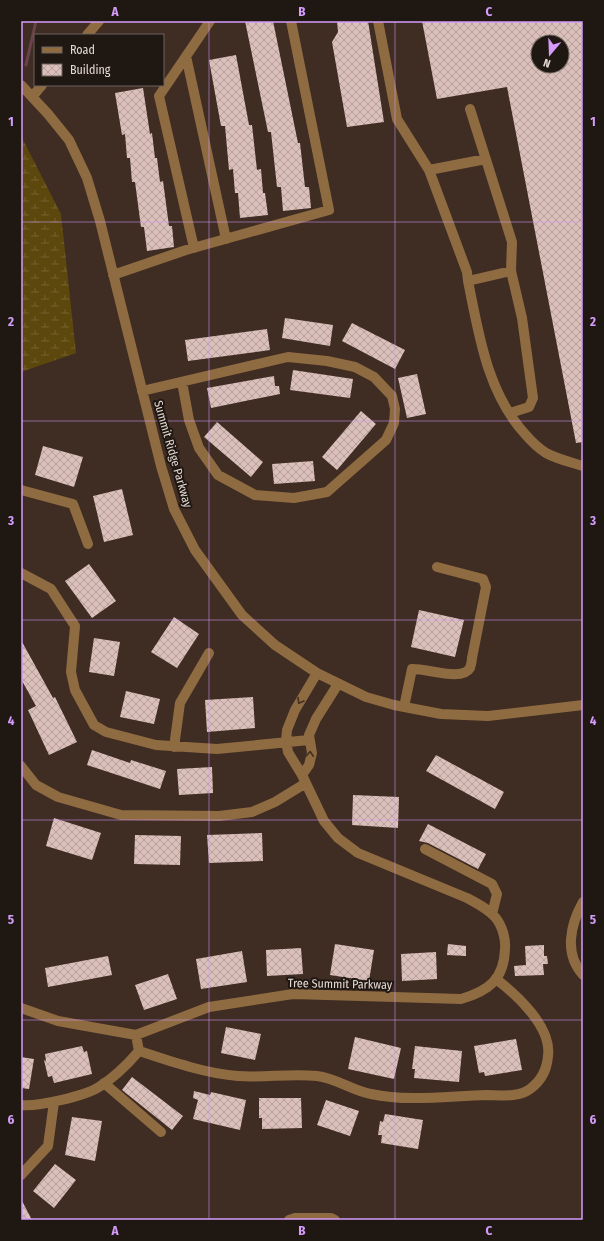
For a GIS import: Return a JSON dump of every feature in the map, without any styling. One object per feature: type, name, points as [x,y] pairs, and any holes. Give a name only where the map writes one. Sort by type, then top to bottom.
[{"type":"street","points":[[88,34],[99,21]]},
{"type":"street","points":[[194,248],[159,96],[210,21]]},
{"type":"street","points":[[113,275],[194,248],[329,210],[291,21]]},
{"type":"street","points":[[378,21],[397,119],[428,170],[467,272],[484,354],[495,389],[522,430],[544,452],[556,458],[583,466]]},
{"type":"street","points":[[186,56],[226,239]]},
{"type":"street","name":"Summit Ridge Parkway","points":[[21,85],[69,140],[87,178],[113,275],[160,466],[174,509],[195,550],[242,615],[275,645],[317,673],[366,697],[404,707],[441,714],[488,716],[583,705]]},
{"type":"street","points":[[32,97],[41,86]]},
{"type":"street","points":[[470,109],[512,242],[511,271],[522,318],[533,398],[529,407],[510,413]]},
{"type":"street","points":[[428,170],[486,159]]},
{"type":"street","points":[[468,281],[511,271]]},
{"type":"street","points":[[142,391],[288,357],[327,361],[355,367],[374,377],[392,396],[394,423],[386,440],[327,492],[294,498],[255,495],[218,475],[199,448],[189,420],[182,382]]},
{"type":"street","points":[[21,490],[73,504],[88,544]]},
{"type":"street","points":[[404,707],[412,669],[419,668],[456,675],[463,673],[470,668],[486,587],[483,579],[437,567]]},
{"type":"street","points":[[21,573],[51,589],[75,626],[71,672],[75,690],[94,725],[106,732],[156,745],[217,749],[286,741],[309,740]]},
{"type":"street","points":[[174,747],[180,703],[209,653]]},
{"type":"street","points":[[286,741],[287,730],[295,710],[317,673]]},
{"type":"street","points":[[21,766],[36,785],[58,797],[121,816],[218,816],[252,812],[275,802],[304,779],[310,765],[312,753],[309,735],[316,719],[338,684]]},
{"type":"street","name":"Tree Summit Parkway","points":[[136,1035],[209,1006],[293,994],[461,999],[477,994],[490,986],[496,979],[505,962],[506,940],[496,918],[485,907],[468,898],[358,853],[338,838],[324,821],[304,779],[288,752],[286,741]]},
{"type":"street","points":[[425,850],[492,884],[497,894],[492,914]]},
{"type":"street","points":[[583,902],[572,928],[570,946],[576,967],[583,975]]},
{"type":"street","points":[[139,1051],[177,1064],[238,1076],[318,1076],[371,1094],[430,1099],[486,1095],[507,1096],[529,1090],[539,1081],[547,1066],[549,1050],[544,1032],[534,1017],[515,993],[496,979]]},
{"type":"street","points":[[21,1008],[58,1021],[136,1035],[139,1051]]},
{"type":"street","points":[[21,1105],[54,1102],[98,1088],[122,1071],[139,1051]]},
{"type":"street","points":[[104,1083],[161,1132]]},
{"type":"street","points":[[21,1174],[48,1146],[54,1102]]},
{"type":"street","points":[[289,1220],[309,1218],[336,1220]]},
{"type":"green space","points":[[21,136],[61,214],[76,353],[21,372]]},
{"type":"building","points":[[245,21],[273,21],[298,143],[300,143],[305,187],[309,187],[311,208],[283,211],[281,187],[277,187],[271,132],[268,132]]},
{"type":"building","points":[[337,21],[368,21],[384,122],[347,127],[332,42],[338,32]]},
{"type":"building","points":[[422,21],[583,21],[583,442],[576,443],[507,87],[437,99]]},
{"type":"building","points":[[236,55],[249,125],[252,125],[257,170],[261,169],[263,193],[265,193],[268,215],[240,218],[238,193],[235,193],[233,169],[229,170],[225,126],[221,126],[209,60]]},
{"type":"building","points":[[143,88],[150,134],[152,133],[155,158],[157,158],[160,182],[163,181],[169,226],[172,226],[174,247],[147,251],[144,227],[141,227],[135,182],[132,182],[130,158],[127,158],[125,134],[122,135],[115,93]]},
{"type":"building","points":[[285,318],[333,325],[330,346],[282,338]]},
{"type":"building","points":[[352,323],[405,350],[395,369],[342,341]]},
{"type":"building","points":[[267,329],[270,350],[188,361],[185,340]]},
{"type":"building","points":[[293,370],[353,379],[350,398],[290,390]]},
{"type":"building","points":[[417,374],[426,414],[407,418],[398,378]]},
{"type":"building","points":[[274,376],[275,386],[279,386],[280,394],[211,408],[207,388]]},
{"type":"building","points":[[361,411],[376,424],[337,470],[322,457]]},
{"type":"building","points":[[217,422],[263,462],[251,477],[204,437]]},
{"type":"building","points":[[43,446],[83,457],[74,487],[35,475]]},
{"type":"building","points":[[313,461],[315,481],[274,484],[272,464]]},
{"type":"building","points":[[122,489],[133,535],[104,542],[93,496]]},
{"type":"building","points":[[89,564],[116,601],[92,618],[65,581]]},
{"type":"building","points":[[419,610],[464,620],[455,657],[411,647]]},
{"type":"building","points":[[174,617],[199,634],[177,668],[151,652]]},
{"type":"building","points":[[94,638],[120,642],[114,676],[89,672]]},
{"type":"building","points":[[21,640],[53,698],[55,697],[77,742],[49,755],[28,710],[36,706],[21,679]]},
{"type":"building","points":[[126,691],[160,699],[154,724],[120,717]]},
{"type":"building","points":[[253,697],[255,728],[207,732],[205,700]]},
{"type":"building","points":[[92,750],[130,763],[131,760],[166,771],[160,789],[87,765]]},
{"type":"building","points":[[436,755],[504,792],[495,809],[426,771]]},
{"type":"building","points":[[212,767],[213,793],[179,795],[177,769]]},
{"type":"building","points":[[353,795],[399,797],[398,828],[352,825]]},
{"type":"building","points":[[54,818],[101,833],[92,860],[46,846]]},
{"type":"building","points":[[428,824],[486,854],[478,869],[428,843],[419,841]]},
{"type":"building","points":[[262,833],[263,861],[209,863],[207,835]]},
{"type":"building","points":[[135,835],[181,836],[180,865],[134,864]]},
{"type":"building","points":[[335,944],[374,950],[369,981],[330,975]]},
{"type":"building","points":[[448,944],[466,946],[466,956],[447,955]]},
{"type":"building","points":[[544,945],[544,956],[547,956],[548,964],[543,964],[544,975],[515,976],[514,966],[526,965],[525,946]]},
{"type":"building","points":[[301,948],[303,974],[267,976],[266,950]]},
{"type":"building","points":[[242,951],[247,982],[201,989],[196,959]]},
{"type":"building","points":[[436,952],[437,979],[402,981],[401,954]]},
{"type":"building","points":[[108,956],[112,975],[48,987],[45,968]]},
{"type":"building","points":[[168,974],[177,999],[144,1010],[135,985]]},
{"type":"building","points":[[226,1027],[261,1034],[255,1060],[221,1053]]},
{"type":"building","points":[[355,1037],[401,1048],[394,1079],[348,1069]]},
{"type":"building","points":[[516,1039],[522,1070],[485,1076],[484,1072],[479,1073],[474,1046]]},
{"type":"building","points":[[82,1046],[84,1052],[87,1051],[92,1074],[54,1083],[52,1076],[48,1077],[44,1060],[46,1061],[45,1054]]},
{"type":"building","points":[[415,1046],[462,1051],[459,1082],[414,1078],[415,1069],[412,1069]]},
{"type":"building","points":[[21,1057],[34,1059],[29,1089],[21,1088]]},
{"type":"building","points":[[132,1077],[183,1116],[172,1130],[122,1090]]},
{"type":"building","points":[[194,1091],[210,1095],[211,1092],[246,1100],[240,1130],[193,1119],[198,1100],[193,1098]]},
{"type":"building","points":[[259,1098],[301,1098],[302,1128],[262,1129],[262,1118],[259,1118]]},
{"type":"building","points":[[326,1100],[359,1111],[350,1136],[317,1125]]},
{"type":"building","points":[[385,1114],[423,1120],[418,1149],[381,1143],[382,1135],[378,1135],[380,1121],[383,1122]]},
{"type":"building","points":[[72,1117],[102,1121],[95,1161],[65,1155]]},
{"type":"building","points":[[55,1164],[76,1180],[54,1208],[33,1191]]},
{"type":"building","points":[[21,1199],[32,1220],[21,1220]]},
{"type":"waterway","points":[[26,65],[36,21]]}]
